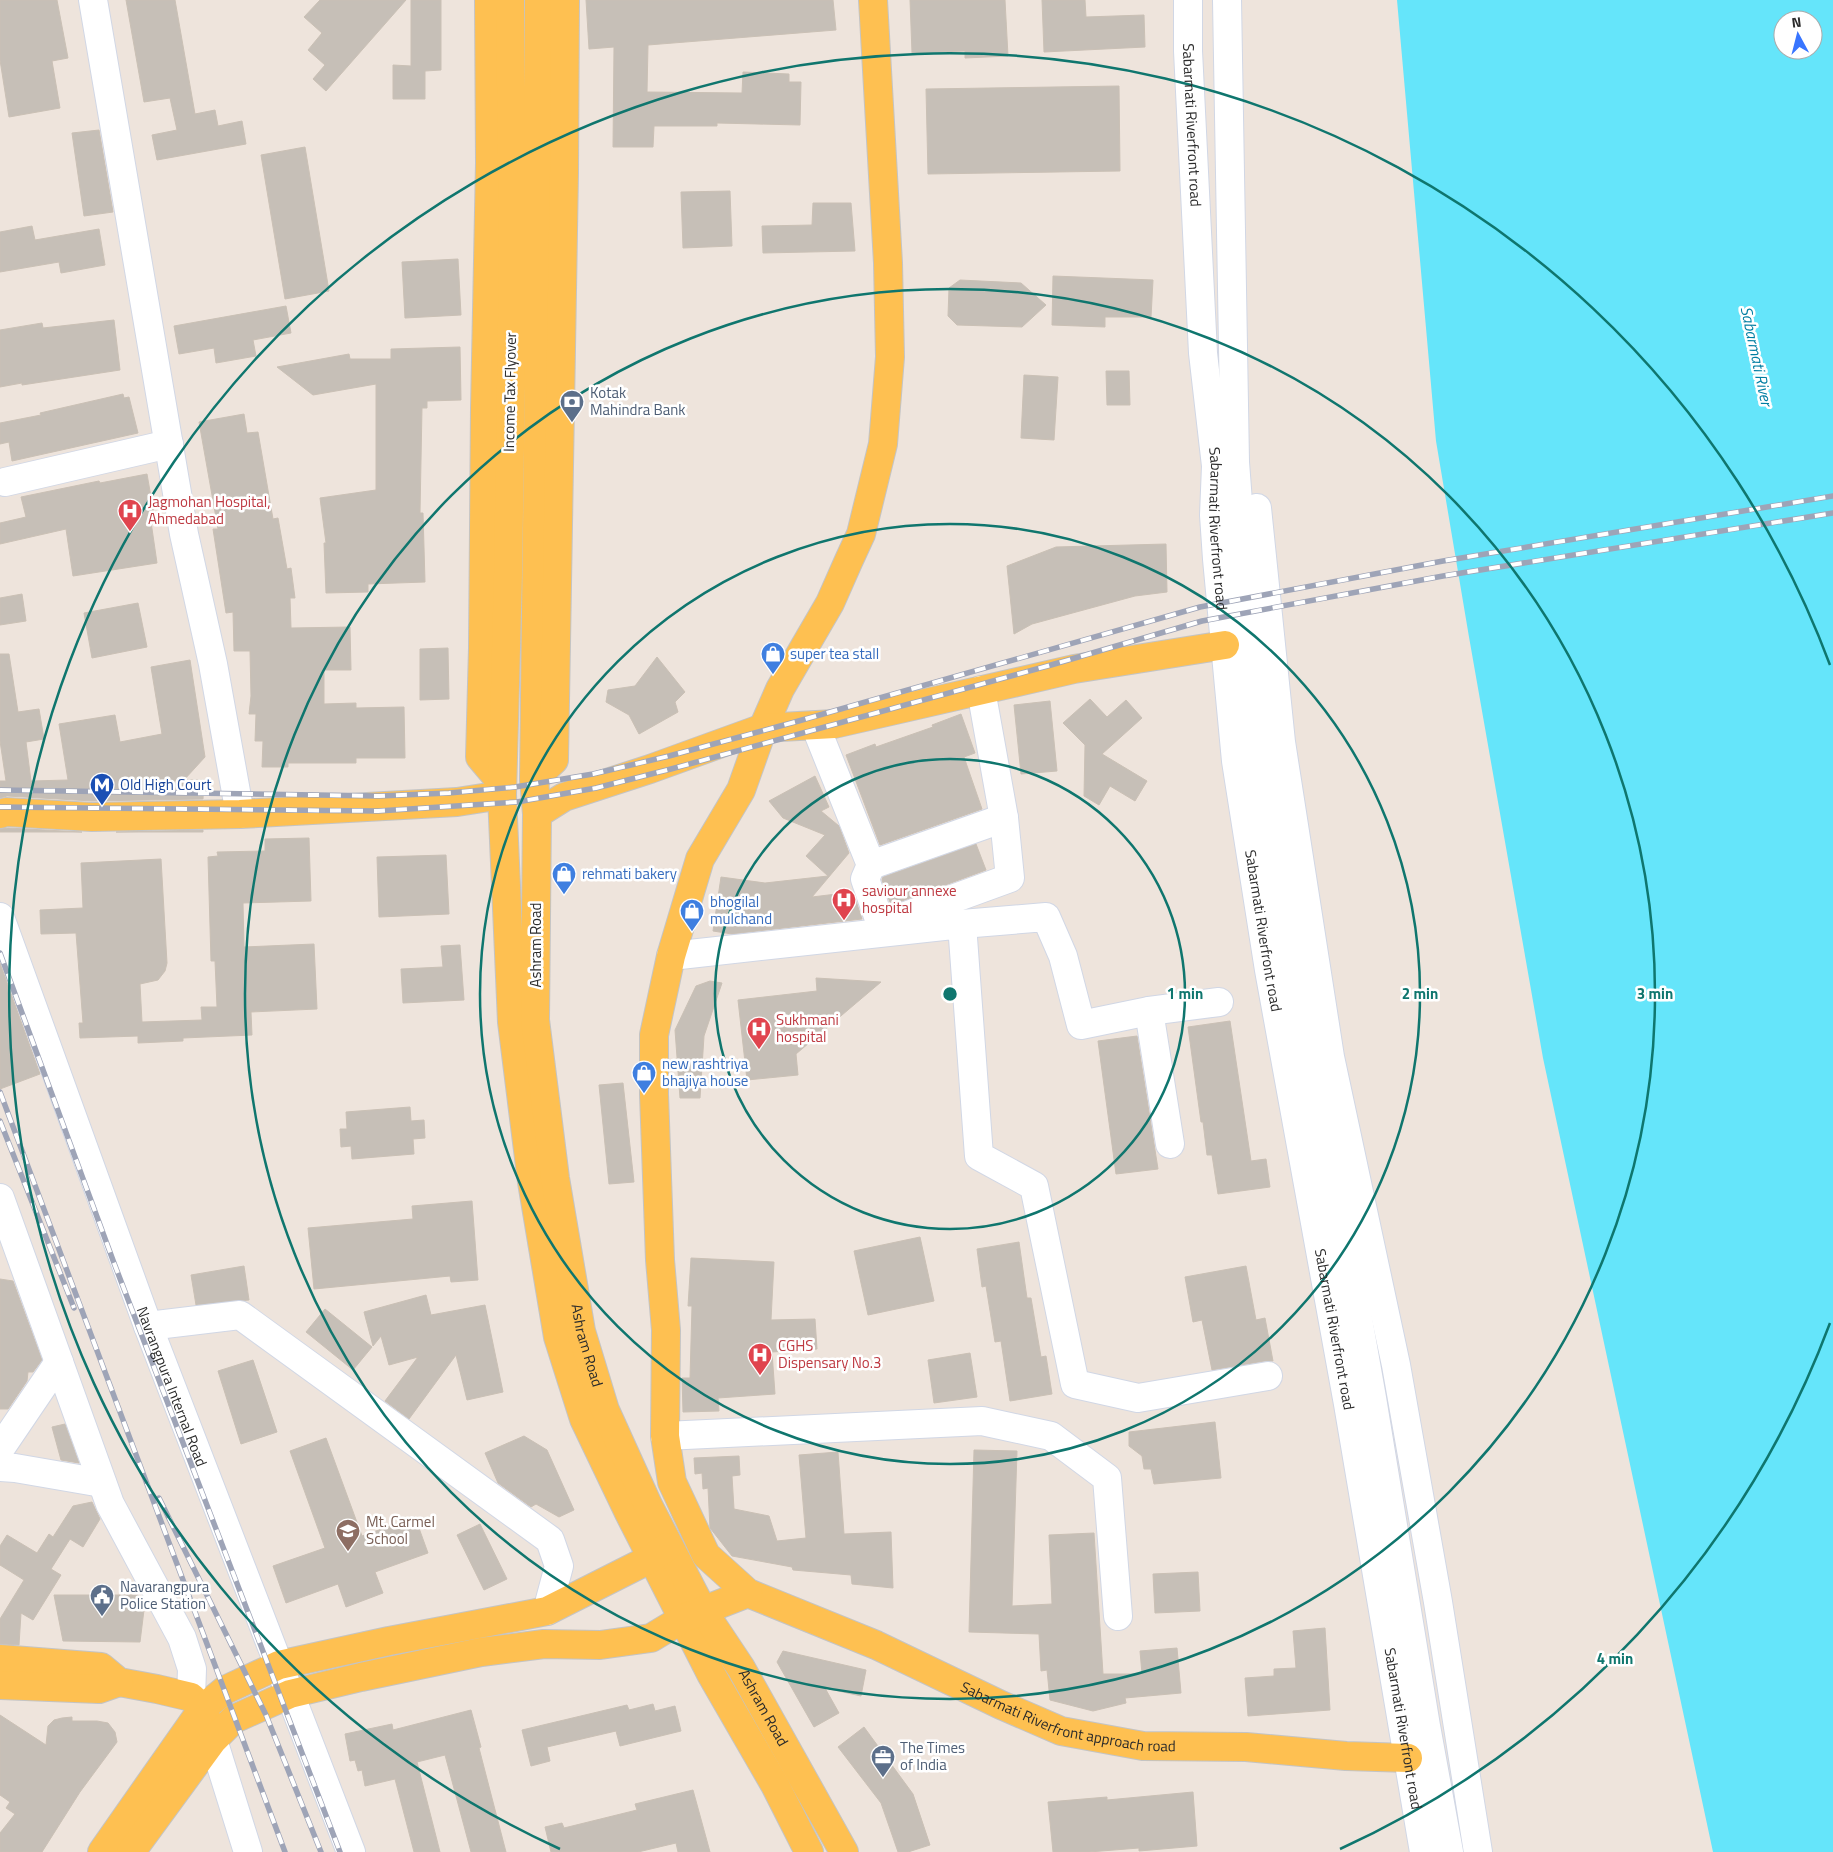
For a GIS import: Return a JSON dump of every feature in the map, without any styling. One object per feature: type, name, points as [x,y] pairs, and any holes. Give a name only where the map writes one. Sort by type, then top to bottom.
[{"type":"main road","points":[[0,814],[16,812],[92,817],[240,814],[457,802],[502,789],[480,757],[484,648],[485,409],[490,163],[489,0]]},
{"type":"main road","name":"Income Tax Flyover","points":[[502,789],[508,575],[513,259],[510,0]]},
{"type":"main road","name":"Income Tax Flyover","points":[[534,779],[539,362],[539,0]]},
{"type":"main road","points":[[534,779],[554,760],[564,173],[564,0]]},
{"type":"main road","points":[[131,1852],[213,1740],[234,1719],[290,1694],[481,1652],[544,1644],[600,1645],[651,1638],[693,1615],[748,1593],[706,1555],[672,1482],[666,1436],[666,1330],[659,1251],[654,1035],[672,956],[700,859],[741,790],[763,728],[780,689],[830,603],[857,543],[882,444],[890,356],[888,263],[873,0]]},
{"type":"main road","points":[[537,814],[564,797],[650,769],[763,728],[834,724],[1074,669],[1224,645]]},
{"type":"main road","name":"Ashram Road","points":[[534,779],[537,814],[535,1020],[555,1178],[579,1322],[605,1410],[648,1505],[661,1552]]},
{"type":"main road","name":"Ashram Road","points":[[502,789],[512,1022],[532,1182],[558,1337],[584,1418],[661,1552],[693,1615],[711,1674],[775,1785],[809,1852]]},
{"type":"main road","points":[[102,1852],[167,1761],[197,1703],[279,1665],[389,1641],[547,1612],[695,1533]]},
{"type":"main road","name":"Sabarmati Riverfront approach road","points":[[748,1593],[876,1644],[1001,1705],[1061,1731],[1142,1746],[1246,1747],[1346,1756],[1420,1756]]},
{"type":"main road","name":"Ashram Road","points":[[693,1615],[741,1668],[844,1852]]},
{"type":"main road","points":[[0,1659],[101,1667],[119,1682]]},
{"type":"main road","points":[[0,1685],[99,1689],[119,1682],[157,1688],[197,1703],[213,1740]]},
{"type":"street","points":[[93,0],[184,534],[213,664],[240,814]]},
{"type":"street","name":"Sabarmati Riverfront road","points":[[1188,0],[1188,52],[1203,354],[1216,466],[1214,515],[1224,645],[1236,760],[1261,924],[1348,1404],[1420,1756],[1449,1852]]},
{"type":"street","name":"Sabarmati Riverfront road","points":[[1227,0],[1235,462],[1248,635],[1264,766],[1288,920],[1407,1606],[1420,1756],[1424,1852]]},
{"type":"street","points":[[5,482],[169,444]]},
{"type":"street","points":[[1235,462],[1254,482],[1281,742],[1330,1057],[1396,1365],[1438,1602],[1478,1852]]},
{"type":"street","points":[[815,725],[871,865],[865,879],[881,925],[1010,878],[1004,818],[981,690]]},
{"type":"street","points":[[871,865],[1004,818]]},
{"type":"street","name":"Navrangpura Internal Road","points":[[0,917],[148,1326],[351,1852]]},
{"type":"street","points":[[672,956],[962,924],[1046,917],[1063,956],[1081,1025],[1149,1012],[1219,1002]]},
{"type":"street","points":[[962,924],[979,1156],[1034,1186],[1075,1384],[1138,1398],[1268,1376]]},
{"type":"street","points":[[1149,1012],[1170,1144]]},
{"type":"street","points":[[0,1198],[110,1504],[182,1638],[192,1669],[197,1703]]},
{"type":"street","points":[[148,1326],[240,1315],[550,1540],[559,1566],[547,1612]]},
{"type":"street","points":[[0,1449],[59,1362]]},
{"type":"street","points":[[666,1436],[982,1421],[1051,1436],[1107,1478],[1118,1616]]},
{"type":"street","points":[[0,1468],[15,1468],[102,1483]]},
{"type":"street","points":[[1407,1606],[1438,1602]]},
{"type":"street","points":[[213,1740],[248,1852]]},
{"type":"water","name":"Sabarmati River","points":[[1397,0],[1833,0],[1833,1852],[1713,1852],[1543,1058],[1436,441]]},
{"type":"building","points":[[0,0],[57,0],[68,58],[52,61],[60,108],[9,117],[0,60]]},
{"type":"building","points":[[126,0],[175,0],[195,114],[215,110],[218,126],[242,121],[246,144],[157,160],[152,135],[177,130],[170,98],[144,102]]},
{"type":"building","points":[[320,0],[406,0],[326,91],[313,79],[325,65],[308,50],[322,33],[304,17]]},
{"type":"building","points":[[411,0],[441,0],[441,70],[425,71],[425,99],[393,99],[393,65],[411,66]]},
{"type":"building","points":[[586,0],[833,0],[836,30],[648,45],[647,92],[742,93],[743,72],[789,74],[789,82],[801,82],[800,125],[717,123],[717,126],[654,126],[653,147],[613,147],[614,47],[589,49]]},
{"type":"building","points":[[910,0],[1005,0],[1008,56],[965,58],[965,51],[912,53]]},
{"type":"building","points":[[1042,0],[1085,0],[1086,17],[1144,15],[1145,47],[1044,52]]},
{"type":"building","points":[[1119,86],[1120,171],[928,174],[926,89]]},
{"type":"building","points":[[99,130],[113,212],[84,216],[72,133]]},
{"type":"building","points":[[305,147],[329,291],[285,299],[261,155]]},
{"type":"building","points":[[730,191],[732,246],[683,248],[681,192]]},
{"type":"building","points":[[813,203],[851,203],[855,251],[763,253],[762,226],[812,225]]},
{"type":"building","points":[[32,226],[35,240],[99,229],[105,265],[61,273],[59,262],[0,272],[0,232]]},
{"type":"building","points":[[458,259],[461,315],[405,318],[402,262]]},
{"type":"building","points":[[1053,276],[1153,280],[1151,317],[1105,317],[1105,327],[1052,325]]},
{"type":"building","points":[[960,280],[1021,283],[1046,305],[1022,327],[957,325],[948,316],[949,288]]},
{"type":"building","points":[[286,306],[291,333],[253,340],[256,356],[216,363],[214,348],[179,354],[174,326]]},
{"type":"building","points":[[114,320],[120,370],[0,387],[0,330],[42,323],[43,328]]},
{"type":"building","points":[[460,347],[461,400],[427,401],[427,408],[422,408],[420,513],[423,513],[425,582],[368,584],[368,592],[326,593],[324,543],[326,543],[320,498],[376,490],[376,384],[313,395],[277,367],[349,354],[350,359],[391,359],[391,349]]},
{"type":"building","points":[[1106,371],[1129,371],[1130,405],[1107,405]]},
{"type":"building","points":[[1024,375],[1058,377],[1054,440],[1021,438]]},
{"type":"building","points":[[123,394],[124,398],[129,397],[138,433],[12,461],[9,442],[0,444],[0,423],[41,415],[40,413]]},
{"type":"building","points":[[244,414],[247,433],[258,432],[273,519],[278,518],[287,569],[291,568],[295,598],[290,598],[291,628],[350,627],[351,670],[324,670],[324,704],[356,703],[356,708],[404,707],[405,758],[356,758],[356,763],[288,763],[288,767],[262,767],[263,741],[255,741],[256,714],[249,714],[251,696],[250,651],[234,651],[233,612],[226,613],[213,529],[218,529],[199,422]]},
{"type":"building","points":[[147,474],[154,514],[150,515],[157,563],[73,576],[66,529],[0,544],[0,523],[26,517],[21,497],[99,481],[100,483]]},
{"type":"building","points":[[1166,544],[1167,592],[1135,596],[1032,624],[1014,634],[1007,566],[1056,547]]},
{"type":"building","points":[[22,594],[26,621],[0,625],[0,598]]},
{"type":"building","points":[[138,603],[147,647],[92,658],[84,613]]},
{"type":"building","points":[[448,648],[449,699],[420,700],[420,649]]},
{"type":"building","points":[[0,654],[9,654],[18,712],[39,709],[44,739],[26,742],[31,781],[68,780],[59,724],[115,715],[120,742],[162,734],[151,667],[190,660],[205,757],[184,780],[204,780],[203,799],[92,801],[7,796],[0,798],[0,781],[6,781],[0,741]]},
{"type":"building","points":[[657,657],[685,692],[675,702],[678,712],[639,734],[629,715],[606,702],[608,690],[635,686]]},
{"type":"building","points":[[1090,699],[1107,717],[1126,700],[1142,718],[1102,754],[1147,781],[1135,801],[1110,786],[1099,805],[1084,796],[1085,745],[1063,723]]},
{"type":"building","points":[[1050,701],[1057,771],[1021,774],[1014,705]]},
{"type":"building","points":[[961,714],[975,753],[964,757],[982,809],[880,845],[846,755],[875,744],[876,747],[933,727],[932,725]]},
{"type":"building","points":[[815,776],[829,807],[821,811],[839,826],[849,853],[812,897],[853,892],[862,919],[732,934],[713,931],[721,877],[765,883],[828,876],[806,856],[825,835],[783,818],[769,801]]},
{"type":"building","points":[[0,829],[82,832],[0,832]]},
{"type":"building","points":[[203,830],[203,832],[116,832]]},
{"type":"building","points":[[309,838],[311,901],[243,903],[244,947],[314,944],[317,1009],[251,1012],[252,1035],[183,1038],[183,1041],[138,1043],[138,1036],[80,1038],[79,1023],[83,1023],[76,933],[41,934],[40,910],[83,908],[81,863],[161,859],[167,963],[165,971],[158,980],[140,984],[142,1022],[202,1020],[201,1007],[217,1007],[215,961],[211,961],[208,857],[218,856],[217,852],[265,851],[265,839]]},
{"type":"building","points":[[976,844],[986,870],[891,905],[882,880],[883,877]]},
{"type":"building","points":[[446,855],[449,914],[379,917],[377,857]]},
{"type":"building","points":[[460,945],[464,1000],[403,1003],[401,969],[443,967],[441,946]]},
{"type":"building","points":[[0,963],[40,1074],[0,1089]]},
{"type":"building","points":[[816,978],[881,982],[796,1054],[798,1075],[747,1080],[738,1000],[817,991]]},
{"type":"building","points":[[710,981],[722,983],[704,1036],[700,1098],[680,1098],[675,1030],[696,986]]},
{"type":"building","points":[[1230,1021],[1251,1161],[1266,1159],[1270,1187],[1218,1194],[1212,1155],[1207,1155],[1203,1122],[1201,1122],[1188,1027]]},
{"type":"building","points":[[1137,1036],[1158,1169],[1116,1174],[1098,1041]]},
{"type":"building","points":[[623,1083],[634,1182],[609,1184],[599,1085]]},
{"type":"building","points":[[410,1107],[411,1121],[424,1120],[425,1138],[413,1139],[414,1154],[352,1159],[351,1146],[341,1147],[340,1129],[347,1129],[346,1112]]},
{"type":"building","points":[[472,1201],[478,1280],[451,1282],[450,1276],[314,1289],[308,1228],[413,1219],[412,1206]]},
{"type":"building","points":[[920,1237],[934,1301],[868,1315],[854,1251]]},
{"type":"building","points":[[1019,1242],[1027,1298],[1031,1298],[1041,1357],[1046,1356],[1052,1394],[1010,1401],[1001,1341],[995,1342],[986,1286],[982,1287],[977,1249]]},
{"type":"building","points":[[691,1258],[774,1262],[771,1320],[815,1319],[817,1349],[772,1352],[775,1394],[718,1398],[719,1411],[683,1412],[682,1378],[690,1378],[692,1306],[688,1306]]},
{"type":"building","points":[[244,1266],[249,1300],[196,1305],[191,1275]]},
{"type":"building","points":[[1246,1266],[1256,1320],[1265,1318],[1273,1361],[1212,1370],[1202,1320],[1193,1322],[1185,1277]]},
{"type":"building","points":[[0,1279],[13,1281],[42,1360],[33,1372],[28,1372],[27,1381],[8,1409],[0,1409]]},
{"type":"building","points":[[426,1295],[431,1315],[485,1305],[503,1392],[467,1400],[456,1355],[409,1419],[385,1401],[418,1357],[389,1365],[381,1336],[373,1346],[364,1312]]},
{"type":"building","points":[[325,1309],[372,1347],[353,1370],[306,1332]]},
{"type":"building","points":[[970,1353],[977,1397],[934,1403],[928,1360]]},
{"type":"building","points":[[253,1360],[277,1432],[241,1444],[218,1371]]},
{"type":"building","points":[[1215,1422],[1221,1478],[1154,1484],[1151,1469],[1144,1469],[1142,1456],[1129,1446],[1129,1432]]},
{"type":"building","points":[[65,1424],[79,1463],[61,1460],[52,1427]]},
{"type":"building","points":[[524,1436],[547,1450],[574,1510],[559,1517],[536,1504],[531,1507],[498,1483],[485,1453]]},
{"type":"building","points":[[326,1438],[362,1536],[415,1517],[428,1553],[375,1572],[383,1593],[346,1607],[338,1584],[286,1603],[273,1566],[325,1548],[290,1451]]},
{"type":"building","points":[[974,1450],[1017,1451],[1012,1606],[1052,1604],[1049,1535],[1094,1533],[1103,1674],[1142,1674],[1140,1651],[1177,1648],[1181,1693],[1125,1698],[1126,1703],[1093,1711],[1050,1700],[1047,1670],[1041,1671],[1039,1634],[969,1632]]},
{"type":"building","points":[[838,1452],[844,1534],[891,1532],[893,1588],[852,1584],[851,1575],[793,1570],[792,1567],[732,1556],[710,1528],[708,1488],[703,1489],[702,1473],[695,1474],[694,1458],[739,1456],[740,1475],[732,1476],[734,1509],[769,1516],[777,1541],[806,1538],[799,1455]]},
{"type":"building","points":[[92,1502],[100,1519],[83,1547],[70,1539],[51,1569],[61,1575],[33,1620],[21,1613],[19,1645],[0,1644],[0,1619],[24,1580],[0,1565],[0,1546],[7,1535],[37,1553],[49,1534],[53,1537],[73,1506]]},
{"type":"building","points":[[480,1524],[507,1579],[484,1590],[457,1535]]},
{"type":"building","points":[[1198,1572],[1200,1611],[1155,1613],[1153,1574]]},
{"type":"building","name":"Navarangpura Police Station","points":[[54,1595],[138,1595],[144,1610],[140,1642],[63,1641]]},
{"type":"building","points":[[1325,1628],[1330,1710],[1248,1716],[1245,1678],[1274,1676],[1274,1669],[1296,1668],[1293,1631]]},
{"type":"building","points":[[783,1651],[866,1670],[861,1696],[825,1688],[839,1713],[814,1727],[777,1662]]},
{"type":"building","points":[[653,1704],[655,1711],[675,1706],[681,1731],[620,1746],[616,1731],[547,1747],[550,1761],[531,1766],[522,1730],[627,1705],[629,1710]]},
{"type":"building","points":[[471,1710],[506,1852],[471,1852],[445,1755],[417,1762],[440,1852],[414,1852],[395,1779],[365,1786],[362,1770],[358,1771],[355,1760],[350,1761],[345,1734],[392,1724],[393,1730]]},
{"type":"building","points":[[0,1715],[46,1745],[48,1726],[54,1720],[62,1718],[72,1717],[72,1721],[108,1723],[115,1732],[117,1742],[80,1792],[42,1852],[0,1852],[0,1833],[15,1814],[6,1808],[10,1802],[0,1795]]},
{"type":"building","points":[[864,1727],[913,1794],[930,1845],[908,1852],[898,1852],[881,1803],[838,1747]]},
{"type":"building","points":[[693,1790],[710,1852],[678,1852],[676,1843],[638,1852],[551,1852],[545,1827],[562,1823],[564,1828],[637,1810],[635,1804]]},
{"type":"building","points":[[1193,1792],[1197,1846],[1139,1851],[1139,1848],[1089,1852],[1053,1852],[1048,1802],[1107,1797],[1107,1800]]},
{"type":"railway","points":[[0,790],[379,796],[449,793],[515,787],[593,774],[669,756],[1200,607],[1443,561],[1833,496]]},
{"type":"railway","points":[[0,807],[378,811],[517,802],[596,788],[671,769],[1051,665],[1202,621],[1443,576],[1833,513]]},
{"type":"railway","points":[[0,953],[114,1263],[340,1852]]},
{"type":"railway","points":[[0,1092],[285,1852]]},
{"type":"railway","points":[[0,1121],[74,1308]]},
{"type":"railway","points":[[159,1498],[266,1715],[321,1852]]},
{"type":"place","name":"Kotak Mahindra Bank","points":[[572,423]]},
{"type":"place","name":"Jagmohan Hospital, Ahmedabad","points":[[130,532]]},
{"type":"place","name":"super tea stall","points":[[773,675]]},
{"type":"place","name":"Old High Court","points":[[102,806]]},
{"type":"place","name":"rehmati bakery","points":[[564,895]]},
{"type":"place","name":"saviour annexe hospital","points":[[844,921]]},
{"type":"place","name":"bhogilal mulchand","points":[[692,932]]},
{"type":"place","name":"Sukhmani hospital","points":[[759,1050]]},
{"type":"place","name":"new rashtriya bhajiya house","points":[[644,1094]]},
{"type":"place","name":"CGHS Dispensary No.3","points":[[760,1376]]},
{"type":"place","name":"Mt. Carmel School","points":[[348,1552]]},
{"type":"place","name":"Navarangpura Police Station","points":[[102,1617]]},
{"type":"place","name":"The Times of India","points":[[883,1778]]}]
